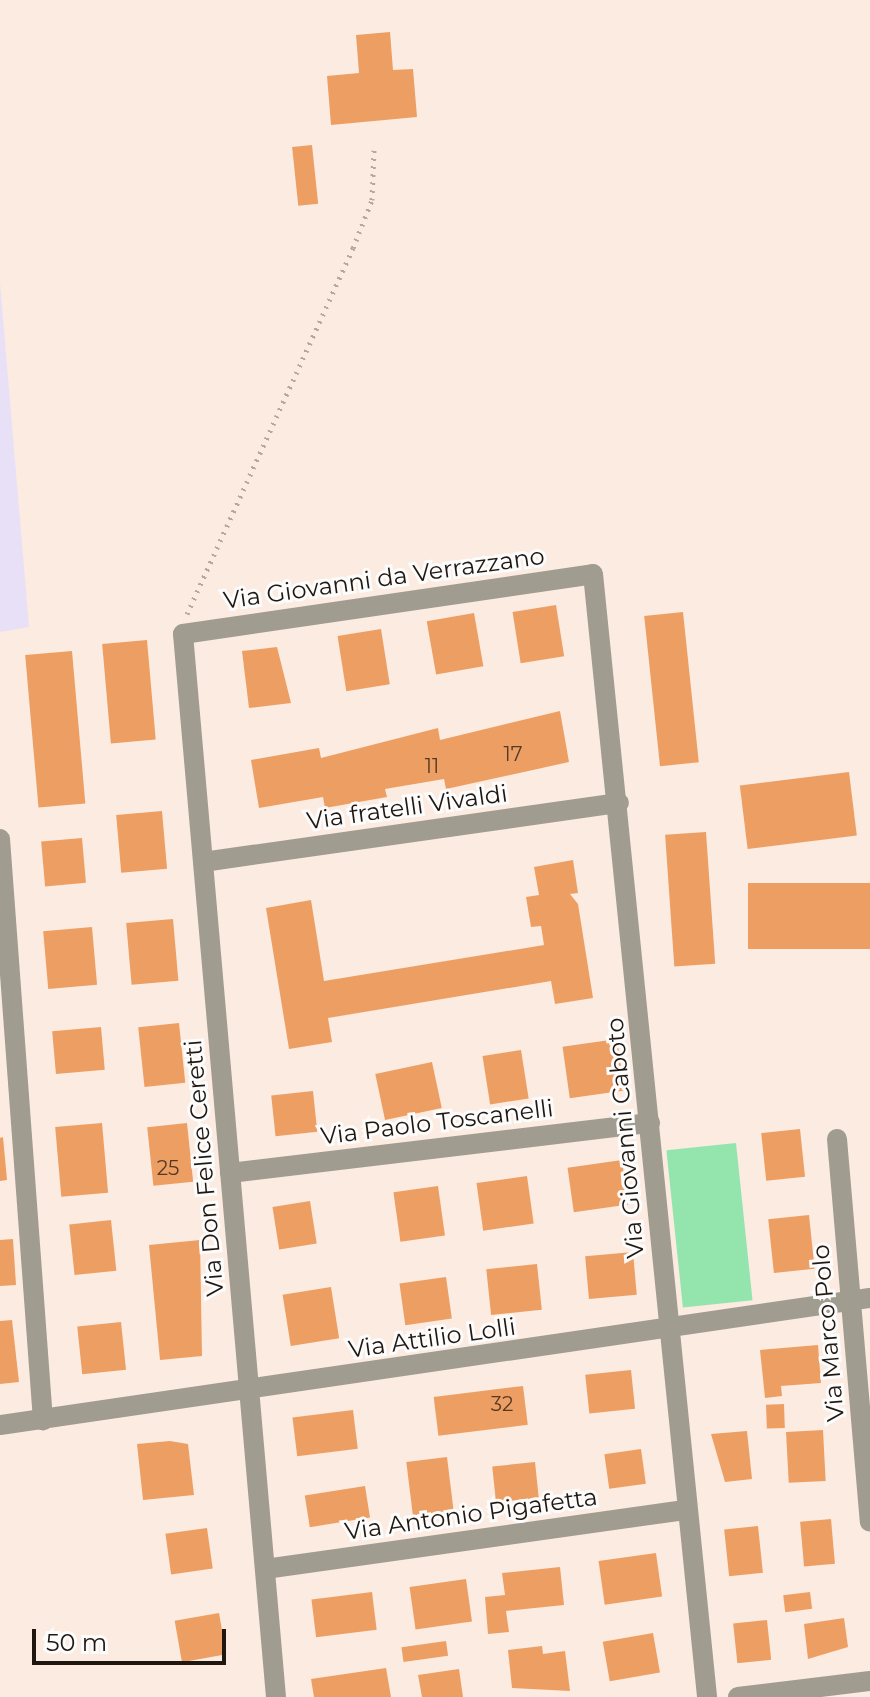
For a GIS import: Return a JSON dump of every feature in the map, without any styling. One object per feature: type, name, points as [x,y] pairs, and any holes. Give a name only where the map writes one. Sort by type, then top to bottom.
[{"type":"street","name":"Via Giovanni da Verrazzano","points":[[183,634],[593,574]]},
{"type":"street","name":"Via Giovanni Caboto","points":[[593,574],[619,803],[685,1510],[707,1697]]},
{"type":"street","name":"Via Don Felice Ceretti","points":[[183,634],[276,1697]]},
{"type":"street","name":"Via fratelli Vivaldi","points":[[203,862],[619,803]]},
{"type":"street","points":[[0,839],[43,1420]]},
{"type":"street","name":"Via Paolo Toscanelli","points":[[230,1173],[650,1123]]},
{"type":"street","name":"Via Marco Polo","points":[[837,1139],[861,1299],[870,1522]]},
{"type":"street","name":"Via Attilio Lolli","points":[[0,1425],[669,1332],[861,1299]]},
{"type":"street","name":"Via Antonio Pigafetta","points":[[265,1569],[685,1510]]},
{"type":"street","points":[[738,1697],[870,1681]]},
{"type":"path","points":[[183,634],[190,595],[372,200],[374,150]]},
{"type":"shaded area","points":[[0,283],[29,627],[0,632]]},
{"type":"green space","points":[[736,1143],[753,1300],[683,1307],[666,1150]]},
{"type":"building","points":[[390,32],[393,70],[413,69],[417,117],[331,125],[327,76],[359,73],[356,35]]},
{"type":"building","points":[[312,145],[318,204],[298,206],[292,147]]},
{"type":"building","points":[[556,605],[564,656],[521,663],[513,612]]},
{"type":"building","points":[[683,612],[699,762],[660,766],[644,616]]},
{"type":"building","points":[[474,613],[483,666],[436,675],[427,621]]},
{"type":"building","points":[[381,629],[390,684],[346,691],[338,636]]},
{"type":"building","points":[[147,640],[156,740],[111,744],[102,644]]},
{"type":"building","points":[[277,647],[291,703],[249,708],[242,651]]},
{"type":"building","points":[[72,651],[85,803],[39,808],[25,655]]},
{"type":"building","points":[[560,711],[569,762],[446,789],[444,779],[385,789],[387,797],[325,808],[323,797],[259,808],[251,760],[319,748],[321,758],[438,728],[440,740]]},
{"type":"building","points":[[849,772],[857,836],[748,849],[740,785]]},
{"type":"building","points":[[162,811],[167,869],[121,873],[116,815]]},
{"type":"building","points":[[706,832],[715,964],[674,967],[665,835]]},
{"type":"building","points":[[82,838],[86,883],[45,886],[41,842]]},
{"type":"building","points":[[573,860],[578,893],[570,894],[578,904],[593,998],[555,1004],[551,981],[328,1018],[332,1042],[289,1049],[266,908],[311,900],[324,981],[544,945],[541,926],[531,927],[526,897],[539,895],[534,867]]},
{"type":"building","points":[[748,883],[870,883],[870,949],[748,949]]},
{"type":"building","points":[[173,919],[178,981],[132,985],[126,923]]},
{"type":"building","points":[[92,927],[97,985],[48,989],[43,931]]},
{"type":"building","points":[[179,1023],[185,1083],[144,1087],[138,1027]]},
{"type":"building","points":[[101,1027],[105,1070],[56,1074],[52,1031]]},
{"type":"building","points":[[617,1039],[624,1090],[570,1098],[563,1047]]},
{"type":"building","points":[[521,1050],[529,1098],[490,1104],[482,1056]]},
{"type":"building","points":[[432,1062],[442,1108],[385,1120],[375,1074]]},
{"type":"building","points":[[313,1091],[317,1132],[276,1136],[271,1095]]},
{"type":"building","points":[[102,1123],[108,1193],[61,1197],[55,1127]]},
{"type":"building","points":[[187,1123],[193,1182],[153,1186],[147,1127]]},
{"type":"building","points":[[800,1129],[805,1177],[766,1181],[761,1133]]},
{"type":"building","points":[[3,1137],[7,1180],[0,1181],[0,1138]]},
{"type":"building","points":[[622,1160],[628,1205],[574,1212],[568,1168]]},
{"type":"building","points":[[527,1176],[534,1224],[483,1231],[476,1183]]},
{"type":"building","points":[[438,1186],[445,1236],[400,1242],[393,1192]]},
{"type":"building","points":[[310,1201],[317,1243],[279,1249],[272,1207]]},
{"type":"building","points":[[809,1215],[815,1269],[774,1273],[768,1219]]},
{"type":"building","points":[[111,1220],[116,1271],[75,1275],[69,1224]]},
{"type":"building","points":[[13,1239],[16,1285],[0,1286],[0,1240]]},
{"type":"building","points":[[200,1240],[202,1356],[160,1360],[149,1245]]},
{"type":"building","points":[[633,1252],[637,1295],[589,1299],[585,1256]]},
{"type":"building","points":[[537,1264],[542,1310],[491,1315],[486,1269]]},
{"type":"building","points":[[446,1277],[452,1319],[405,1325],[399,1284]]},
{"type":"building","points":[[331,1287],[339,1338],[291,1346],[283,1295]]},
{"type":"building","points":[[12,1320],[19,1382],[0,1384],[0,1321]]},
{"type":"building","points":[[121,1322],[126,1370],[82,1374],[77,1327]]},
{"type":"building","points":[[818,1345],[821,1383],[781,1386],[782,1396],[765,1398],[760,1350]]},
{"type":"building","points":[[631,1370],[635,1409],[589,1414],[585,1375]]},
{"type":"building","points":[[523,1386],[528,1425],[438,1436],[434,1397]]},
{"type":"building","points":[[784,1404],[785,1428],[767,1429],[766,1405]]},
{"type":"building","points":[[353,1410],[358,1449],[297,1456],[292,1417]]},
{"type":"building","points":[[823,1430],[826,1481],[789,1483],[786,1432]]},
{"type":"building","points":[[747,1431],[752,1479],[725,1482],[711,1434]]},
{"type":"building","points":[[170,1441],[188,1444],[194,1495],[143,1500],[137,1444]]},
{"type":"building","points":[[641,1449],[646,1484],[609,1489],[604,1454]]},
{"type":"building","points":[[447,1457],[454,1511],[413,1516],[406,1462]]},
{"type":"building","points":[[535,1462],[539,1498],[496,1502],[492,1466]]},
{"type":"building","points":[[365,1486],[370,1518],[310,1527],[305,1496]]},
{"type":"building","points":[[831,1519],[835,1564],[804,1567],[800,1522]]},
{"type":"building","points":[[758,1526],[763,1573],[729,1576],[724,1530]]},
{"type":"building","points":[[207,1528],[213,1569],[171,1574],[165,1534]]},
{"type":"building","points":[[656,1553],[662,1597],[605,1605],[599,1561]]},
{"type":"building","points":[[560,1567],[564,1605],[506,1611],[509,1632],[488,1634],[485,1597],[505,1595],[502,1573]]},
{"type":"building","points":[[466,1579],[472,1622],[416,1630],[410,1587]]},
{"type":"building","points":[[372,1592],[377,1630],[316,1637],[311,1599]]},
{"type":"building","points":[[810,1592],[812,1609],[785,1612],[783,1595]]},
{"type":"building","points":[[219,1613],[226,1654],[182,1662],[175,1621]]},
{"type":"building","points":[[844,1618],[848,1647],[808,1659],[804,1624]]},
{"type":"building","points":[[767,1620],[771,1660],[737,1663],[733,1624]]},
{"type":"building","points":[[653,1633],[660,1672],[610,1681],[603,1642]]},
{"type":"building","points":[[446,1641],[448,1656],[404,1662],[401,1647]]},
{"type":"building","points":[[542,1646],[543,1654],[565,1651],[570,1691],[512,1688],[508,1650]]},
{"type":"building","points":[[386,1668],[391,1697],[314,1697],[311,1679]]},
{"type":"building","points":[[459,1669],[463,1697],[422,1697],[418,1675]]}]
